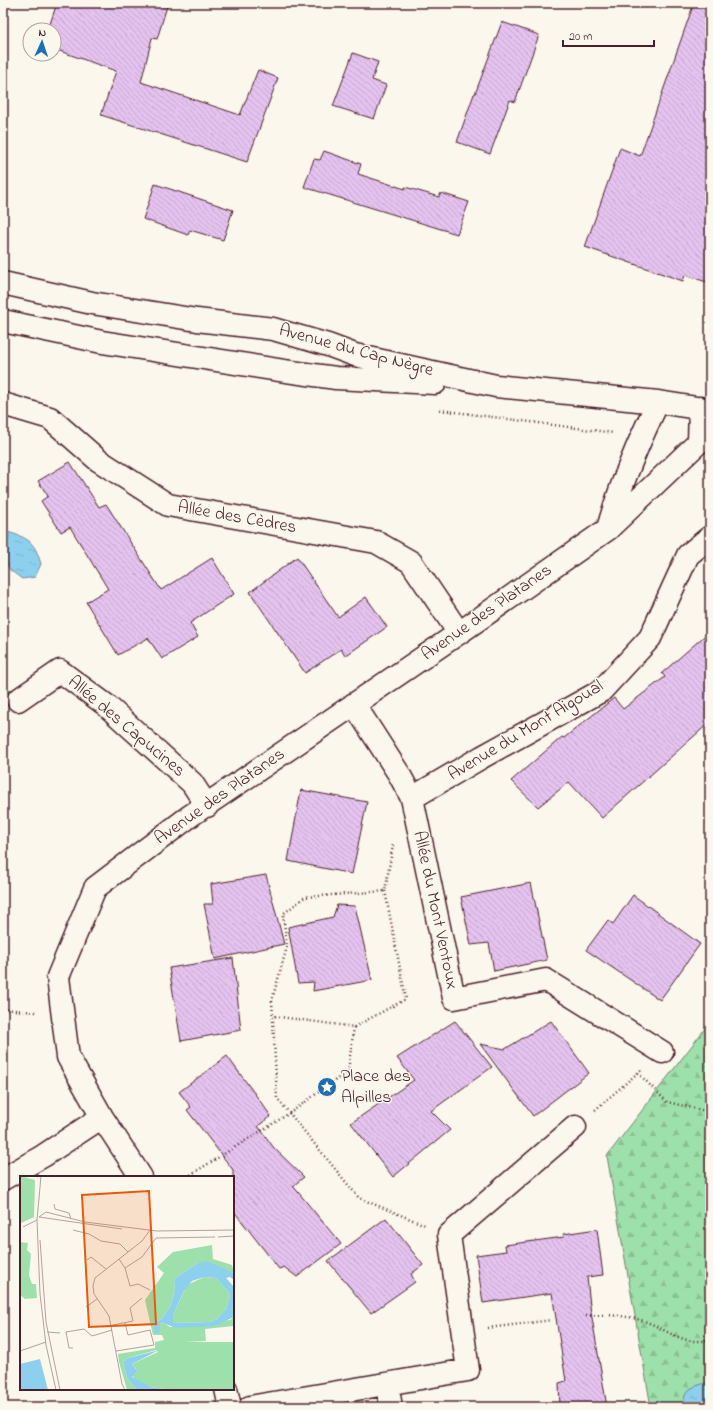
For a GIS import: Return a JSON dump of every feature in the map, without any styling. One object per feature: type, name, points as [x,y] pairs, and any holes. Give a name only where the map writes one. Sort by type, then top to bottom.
[{"type":"street","name":"Avenue du Cap Nègre","points":[[3,283],[92,303],[197,320],[273,329],[328,345],[355,355],[496,386],[658,402],[705,409]]},
{"type":"street","points":[[3,321],[102,342],[336,378],[496,386]]},
{"type":"street","points":[[608,528],[615,503],[641,437],[658,402]]},
{"type":"street","name":"Allée des Cèdres","points":[[3,404],[50,418],[98,460],[168,506],[376,542],[411,562],[459,633]]},
{"type":"street","name":"Avenue des Platanes","points":[[140,1176],[102,1117],[68,1057],[58,978],[95,888],[190,816],[207,806],[459,633],[608,528],[699,442],[705,409]]},
{"type":"street","name":"Avenue du Mont Aigoual","points":[[412,798],[601,691],[650,638],[688,554],[710,537]]},
{"type":"street","name":"Allée des Capucines","points":[[18,700],[60,671],[106,705],[192,783],[207,806]]},
{"type":"street","name":"Allée du Mont Ventoux","points":[[354,704],[399,774],[412,798],[454,998],[546,980],[662,1052]]},
{"type":"street","points":[[3,1179],[43,1156],[102,1117]]},
{"type":"street","points":[[250,1407],[468,1370],[449,1235],[575,1127]]},
{"type":"street","points":[[387,1384],[391,1407]]},
{"type":"street","points":[[226,1390],[230,1407]]},
{"type":"path","points":[[436,410],[604,432]]},
{"type":"path","points":[[273,1016],[354,1027],[406,999],[385,891],[394,839],[419,832]]},
{"type":"path","points":[[385,891],[305,897],[283,914],[287,947],[272,1000],[277,1098],[359,1198],[449,1235]]},
{"type":"path","points":[[189,1176],[290,1113],[348,1071],[354,1027]]},
{"type":"path","points":[[575,1127],[662,1052]]},
{"type":"path","points":[[638,1073],[667,1102],[710,1112]]},
{"type":"path","points":[[586,1316],[619,1316],[646,1322],[678,1338],[702,1341],[710,1339]]},
{"type":"path","points":[[462,1331],[552,1320]]},
{"type":"green space","points":[[710,1022],[710,1382],[699,1385],[687,1392],[684,1407],[651,1407],[607,1156]]},
{"type":"water","points":[[3,531],[23,537],[32,544],[41,564],[35,577],[22,579],[10,570],[5,560],[3,560]]},
{"type":"water","points":[[710,1382],[710,1407],[684,1407],[687,1392],[699,1385]]},
{"type":"building","points":[[57,3],[168,3],[157,39],[152,38],[141,82],[240,115],[258,70],[278,78],[247,162],[101,115],[116,71],[62,52],[62,22],[51,22]]},
{"type":"building","points":[[694,3],[710,3],[710,283],[685,275],[683,281],[585,247],[620,148],[640,156]]},
{"type":"building","points":[[502,22],[539,35],[515,102],[510,100],[490,154],[457,142]]},
{"type":"building","points":[[353,53],[378,62],[372,80],[386,85],[374,119],[333,106]]},
{"type":"building","points":[[324,151],[361,164],[358,174],[405,189],[405,187],[439,197],[441,193],[469,202],[457,234],[304,187],[314,159],[320,160]]},
{"type":"building","points":[[155,184],[233,210],[223,240],[190,230],[188,235],[143,219]]},
{"type":"building","points":[[70,462],[99,507],[106,504],[161,590],[212,558],[234,594],[190,623],[198,637],[162,659],[148,638],[118,655],[86,602],[108,589],[70,527],[61,532],[41,501],[48,496],[38,481]]},
{"type":"building","points":[[297,557],[338,617],[366,597],[387,627],[345,656],[341,649],[305,673],[250,592]]},
{"type":"building","points":[[710,631],[710,722],[602,818],[569,782],[538,807],[511,781],[562,737],[564,738],[614,698],[623,709],[665,677],[662,673]]},
{"type":"building","points":[[301,790],[367,802],[352,874],[288,861]]},
{"type":"building","points":[[266,875],[284,944],[215,959],[204,904],[213,904],[211,884]]},
{"type":"building","points":[[531,883],[547,960],[494,971],[489,943],[471,945],[461,897]]},
{"type":"building","points":[[633,895],[700,944],[660,1000],[586,950],[608,920],[613,924]]},
{"type":"building","points":[[337,905],[355,906],[372,980],[313,991],[314,982],[298,983],[288,927],[333,917]]},
{"type":"building","points":[[233,958],[241,1030],[181,1041],[169,968]]},
{"type":"building","points":[[455,1021],[492,1067],[431,1111],[450,1130],[393,1177],[351,1123],[414,1080],[397,1058]]},
{"type":"building","points":[[551,1021],[589,1073],[533,1116],[480,1044],[505,1049]]},
{"type":"building","points":[[227,1056],[271,1116],[258,1126],[274,1148],[304,1177],[293,1186],[341,1244],[297,1277],[284,1267],[279,1269],[234,1211],[233,1170],[187,1110],[191,1107],[179,1092]]},
{"type":"building","points":[[386,1218],[423,1265],[411,1274],[415,1282],[371,1313],[328,1261]]},
{"type":"building","points":[[597,1229],[603,1275],[587,1277],[590,1306],[607,1407],[560,1407],[559,1383],[566,1381],[552,1293],[483,1303],[476,1255],[506,1251],[505,1245],[564,1237],[563,1234]]},
{"type":"place","name":"Place des Alpilles","points":[[327,1087]]}]
